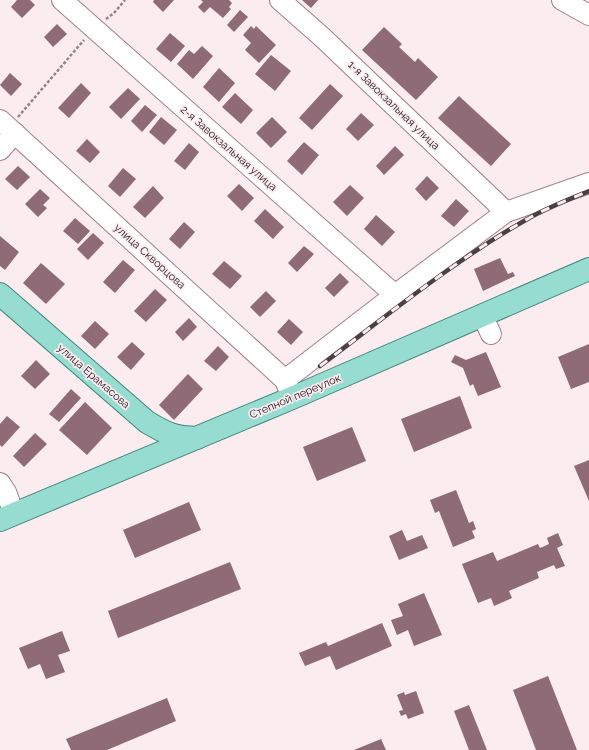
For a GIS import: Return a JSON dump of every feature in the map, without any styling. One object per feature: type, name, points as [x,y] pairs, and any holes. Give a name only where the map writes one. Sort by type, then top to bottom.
[{"type":"main road","name":"Степной переулок","points":[[7,517],[199,438],[288,389],[486,325],[589,269]]},
{"type":"main road","name":"улица Ерамасова","points":[[0,294],[147,422],[165,433],[178,437],[199,438]]},
{"type":"main road","points":[[135,464],[149,450],[152,442],[152,433],[147,422]]},
{"type":"street","name":"2-я Завокзальная улица","points":[[62,0],[395,295]]},
{"type":"street","name":"1-я Завокзальная улица","points":[[280,0],[322,37],[506,212]]},
{"type":"street","points":[[562,0],[589,16]]},
{"type":"street","points":[[0,150],[8,127]]},
{"type":"street","name":"улица Скворцова","points":[[8,127],[288,389]]},
{"type":"street","points":[[288,389],[395,295],[506,212],[589,183]]},
{"type":"street","points":[[0,483],[6,492],[7,517]]},
{"type":"path","points":[[8,127],[94,28],[114,12],[125,0]]},
{"type":"building","points":[[17,0],[30,0],[35,5],[22,18],[11,7]]},
{"type":"building","points":[[154,0],[174,0],[163,12],[153,2]]},
{"type":"building","points":[[201,0],[229,0],[232,3],[229,7],[231,9],[223,18],[210,7],[204,13],[198,7],[203,2]]},
{"type":"building","points":[[302,0],[318,0],[311,8]]},
{"type":"building","points":[[240,10],[248,17],[234,32],[227,25]]},
{"type":"building","points":[[57,24],[67,34],[53,47],[44,37]]},
{"type":"building","points":[[251,26],[254,29],[256,26],[276,45],[259,63],[245,50],[251,43],[243,35]]},
{"type":"building","points":[[384,27],[402,44],[399,47],[415,62],[418,58],[438,77],[416,100],[362,50]]},
{"type":"building","points":[[170,33],[185,46],[171,62],[156,49]]},
{"type":"building","points":[[202,46],[213,56],[193,79],[177,64],[189,50],[194,54]]},
{"type":"building","points":[[271,55],[291,71],[275,91],[255,74]]},
{"type":"building","points":[[219,68],[235,83],[219,102],[203,87]]},
{"type":"building","points":[[10,73],[22,84],[11,96],[0,85]]},
{"type":"building","points":[[81,83],[91,93],[69,118],[58,108]]},
{"type":"building","points":[[330,84],[343,96],[312,130],[299,118]]},
{"type":"building","points":[[128,88],[140,99],[121,119],[109,107]]},
{"type":"building","points":[[235,93],[253,110],[241,124],[222,107]]},
{"type":"building","points":[[459,96],[511,144],[491,166],[438,118]]},
{"type":"building","points":[[145,105],[157,115],[142,132],[131,121]]},
{"type":"building","points":[[361,113],[374,125],[358,141],[346,129]]},
{"type":"building","points":[[161,117],[177,130],[164,145],[149,132]]},
{"type":"building","points":[[272,117],[287,132],[271,148],[256,133]]},
{"type":"building","points":[[87,139],[100,152],[90,163],[76,151]]},
{"type":"building","points":[[304,142],[319,155],[302,175],[287,161]]},
{"type":"building","points":[[189,143],[199,152],[185,170],[174,161]]},
{"type":"building","points":[[395,146],[404,155],[384,175],[376,166]]},
{"type":"building","points":[[18,166],[30,177],[17,190],[5,179]]},
{"type":"building","points":[[123,168],[136,179],[120,197],[108,186]]},
{"type":"building","points":[[427,176],[439,188],[426,201],[415,189]]},
{"type":"building","points":[[239,184],[254,198],[242,211],[227,196]]},
{"type":"building","points":[[350,185],[364,198],[347,216],[333,202]]},
{"type":"building","points":[[153,186],[164,198],[145,218],[133,207]]},
{"type":"building","points":[[40,189],[50,198],[43,205],[47,208],[38,217],[25,204]]},
{"type":"building","points":[[456,199],[469,211],[454,227],[441,216]]},
{"type":"building","points":[[265,209],[284,227],[273,239],[254,221]]},
{"type":"building","points":[[376,215],[395,232],[382,246],[364,229]]},
{"type":"building","points":[[75,218],[90,231],[78,244],[63,231]]},
{"type":"building","points":[[184,222],[195,232],[180,249],[169,239]]},
{"type":"building","points":[[93,233],[104,243],[88,260],[77,249]]},
{"type":"building","points":[[0,236],[19,252],[5,270],[0,266]]},
{"type":"building","points":[[304,246],[314,254],[297,272],[288,263]]},
{"type":"building","points":[[500,258],[508,274],[513,272],[515,276],[483,291],[474,269]]},
{"type":"building","points":[[123,260],[135,270],[115,293],[103,282]]},
{"type":"building","points":[[224,261],[242,276],[230,289],[212,274]]},
{"type":"building","points":[[41,263],[65,284],[46,304],[23,283]]},
{"type":"building","points":[[340,273],[349,282],[334,297],[325,288]]},
{"type":"building","points":[[155,289],[167,300],[146,322],[134,311]]},
{"type":"building","points":[[266,291],[276,301],[260,317],[250,307]]},
{"type":"building","points":[[189,318],[197,327],[183,341],[175,332]]},
{"type":"building","points":[[289,319],[303,332],[291,345],[277,332]]},
{"type":"building","points":[[95,321],[109,334],[95,349],[81,336]]},
{"type":"building","points":[[132,342],[145,354],[131,370],[117,357]]},
{"type":"building","points":[[589,344],[589,382],[571,389],[558,357]]},
{"type":"building","points":[[218,346],[229,357],[216,371],[204,361]]},
{"type":"building","points":[[486,352],[501,387],[478,396],[473,384],[470,386],[463,368],[451,362],[455,355],[466,360]]},
{"type":"building","points":[[36,360],[50,374],[35,389],[21,376]]},
{"type":"building","points":[[188,374],[203,389],[174,420],[159,405]]},
{"type":"building","points":[[71,389],[81,398],[59,422],[49,414]]},
{"type":"building","points":[[460,396],[472,428],[414,452],[401,419]]},
{"type":"building","points":[[85,402],[112,428],[87,455],[59,430]]},
{"type":"building","points":[[7,416],[20,427],[2,447],[0,445],[0,424]]},
{"type":"building","points":[[352,427],[366,461],[317,481],[303,447]]},
{"type":"building","points":[[35,433],[47,444],[24,467],[13,456]]},
{"type":"building","points":[[589,460],[589,501],[574,466]]},
{"type":"building","points":[[456,490],[469,523],[473,521],[476,529],[472,531],[475,538],[453,547],[439,511],[435,513],[430,500]]},
{"type":"building","points":[[189,502],[201,530],[135,558],[123,530]]},
{"type":"building","points":[[402,530],[407,541],[422,535],[428,548],[399,560],[389,536]]},
{"type":"building","points":[[558,533],[563,545],[557,548],[565,566],[556,569],[554,565],[537,572],[539,578],[509,591],[512,598],[494,606],[491,598],[478,603],[462,564],[493,552],[497,561],[538,544],[540,548],[549,544],[547,538]]},
{"type":"building","points":[[230,562],[241,589],[118,638],[108,611]]},
{"type":"building","points":[[424,593],[442,635],[414,646],[408,630],[397,635],[391,620],[403,616],[398,604]]},
{"type":"building","points":[[382,623],[392,646],[336,670],[330,656],[305,666],[299,653],[326,642],[328,646]]},
{"type":"building","points":[[62,631],[70,651],[58,655],[65,672],[46,679],[40,664],[28,669],[19,648]]},
{"type":"building","points":[[548,676],[577,750],[536,750],[513,690]]},
{"type":"building","points":[[416,691],[424,713],[408,719],[406,714],[401,716],[399,711],[403,710],[397,695],[404,692],[405,695]]},
{"type":"building","points":[[167,698],[176,721],[107,750],[71,750],[66,739]]},
{"type":"building","points":[[469,705],[487,750],[469,750],[454,711]]},
{"type":"building","points":[[381,739],[386,750],[354,750]]},
{"type":"railway","points":[[320,366],[449,269],[503,233],[538,213],[589,191]]}]
